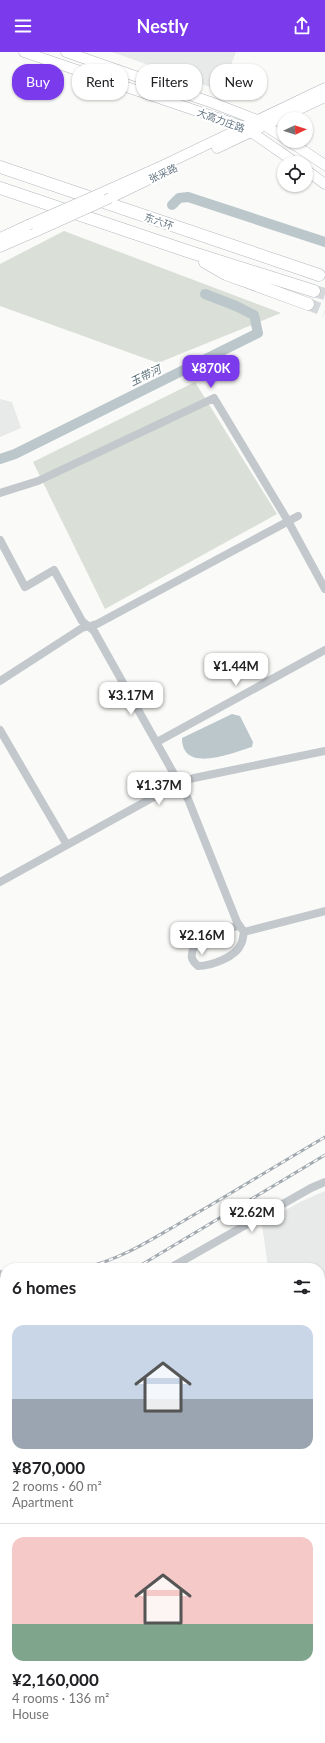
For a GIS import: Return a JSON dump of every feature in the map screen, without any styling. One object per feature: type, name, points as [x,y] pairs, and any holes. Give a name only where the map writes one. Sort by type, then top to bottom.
[{"type":"highway","name":"东六环","points":[[0,167],[319,275]]},
{"type":"highway","name":"东六环","points":[[0,188],[187,251],[314,291]]},
{"type":"highway","points":[[187,251],[226,274],[308,304]]},
{"type":"main road","name":"大高力庄路","points":[[24,52],[248,129],[286,156]]},
{"type":"main road","name":"大高力庄路","points":[[66,52],[213,103],[261,123],[277,133]]},
{"type":"main road","name":"张采路","points":[[261,123],[325,88]]},
{"type":"main road","name":"张采路","points":[[0,238],[164,165],[325,97]]},
{"type":"main road","points":[[210,116],[216,113],[217,109],[213,103]]},
{"type":"main road","name":"张采路","points":[[0,247],[110,198],[248,129]]},
{"type":"main road","points":[[299,148],[325,166]]},
{"type":"main road","points":[[313,175],[325,184]]},
{"type":"street","points":[[0,493],[38,481],[214,398],[288,522],[325,589]]},
{"type":"street","points":[[0,681],[82,628],[97,624],[298,516]]},
{"type":"street","points":[[0,540],[25,587],[54,570],[82,620],[94,631],[188,799],[242,929],[241,945],[234,952],[217,963],[198,966],[192,961],[191,953],[196,943],[204,936],[217,931],[242,929],[325,911]]},
{"type":"street","points":[[157,742],[325,650]]},
{"type":"street","points":[[0,730],[67,845]]},
{"type":"street","points":[[0,882],[180,783],[194,778],[325,751]]},
{"type":"street","points":[[179,1263],[311,1188],[325,1182]]},
{"type":"shaded area","points":[[112,52],[236,52],[231,64],[210,64],[210,87],[202,84],[202,64],[146,64]]},
{"type":"shaded area","points":[[64,231],[281,313],[158,363],[0,306],[0,264]]},
{"type":"shaded area","points":[[195,382],[277,514],[105,609],[33,462]]},
{"type":"shaded area","points":[[0,399],[12,402],[21,428],[0,437]]},
{"type":"shaded area","points":[[232,714],[240,716],[253,742],[252,747],[210,758],[190,756],[184,749],[182,738]]},
{"type":"shaded area","points":[[325,1191],[325,1263],[267,1263],[262,1224],[300,1202]]},
{"type":"waterway","name":"玉带河","points":[[172,205],[179,198],[188,197],[325,242]]},
{"type":"waterway","name":"玉带河","points":[[0,459],[15,454],[258,333],[254,315],[205,294]]},
{"type":"tunnel","points":[[314,291],[325,294]]},
{"type":"tunnel","points":[[308,304],[325,311]]},
{"type":"railway","points":[[101,1263],[145,1243],[217,1202],[325,1137]]},
{"type":"railway","points":[[144,1263],[325,1155]]}]
